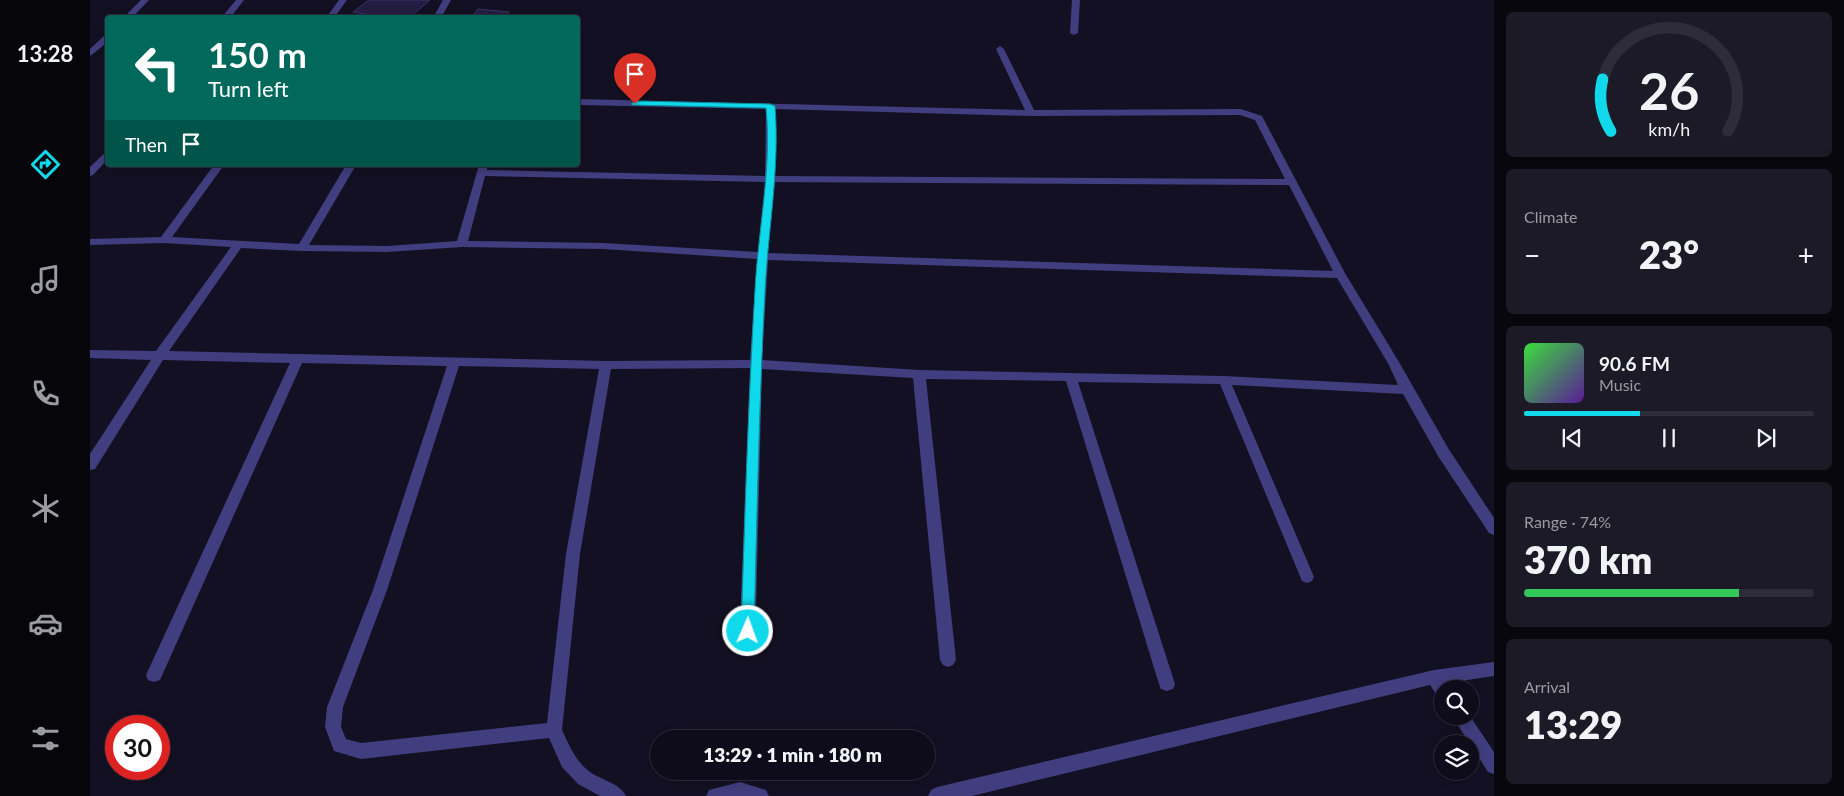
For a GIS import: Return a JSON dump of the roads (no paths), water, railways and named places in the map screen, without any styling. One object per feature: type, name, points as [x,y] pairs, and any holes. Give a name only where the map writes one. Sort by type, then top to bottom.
[{"type":"street","points":[[130,15],[145,0]]},
{"type":"street","points":[[228,15],[240,0]]},
{"type":"street","points":[[332,15],[343,0]]},
{"type":"street","points":[[439,15],[447,0]]},
{"type":"street","points":[[1074,33],[1076,0]]},
{"type":"street","points":[[90,54],[105,40]]},
{"type":"street","points":[[1000,49],[1031,112]]},
{"type":"street","points":[[580,102],[1031,112],[1218,112],[1252,115],[1259,118],[1340,275],[1395,365],[1407,390],[1443,452],[1494,528]]},
{"type":"street","points":[[747,650],[756,364],[762,256],[770,179],[772,128],[770,106]]},
{"type":"street","points":[[90,173],[105,156]]},
{"type":"street","points":[[164,240],[218,167]]},
{"type":"street","points":[[302,248],[350,167]]},
{"type":"street","points":[[462,244],[483,169],[770,179],[1292,182]]},
{"type":"street","points":[[90,242],[164,240],[302,248],[387,249],[462,244],[603,246],[762,256],[1340,275]]},
{"type":"street","points":[[90,465],[160,355],[238,245]]},
{"type":"street","points":[[90,354],[606,364],[756,364],[919,374],[1224,380],[1407,390]]},
{"type":"street","points":[[154,675],[299,357]]},
{"type":"street","points":[[454,361],[380,590],[335,706],[333,727],[340,745],[361,751],[554,730]]},
{"type":"street","points":[[606,364],[573,554],[554,730],[568,761],[584,778],[617,796]]},
{"type":"street","points":[[919,374],[948,660]]},
{"type":"street","points":[[1071,378],[1168,684]]},
{"type":"street","points":[[1224,380],[1307,577]]},
{"type":"street","points":[[1450,680],[1494,669]]},
{"type":"street","points":[[937,796],[1434,684]]},
{"type":"street","points":[[1466,725],[1494,766]]},
{"type":"street","points":[[715,796],[740,791],[760,796]]}]
